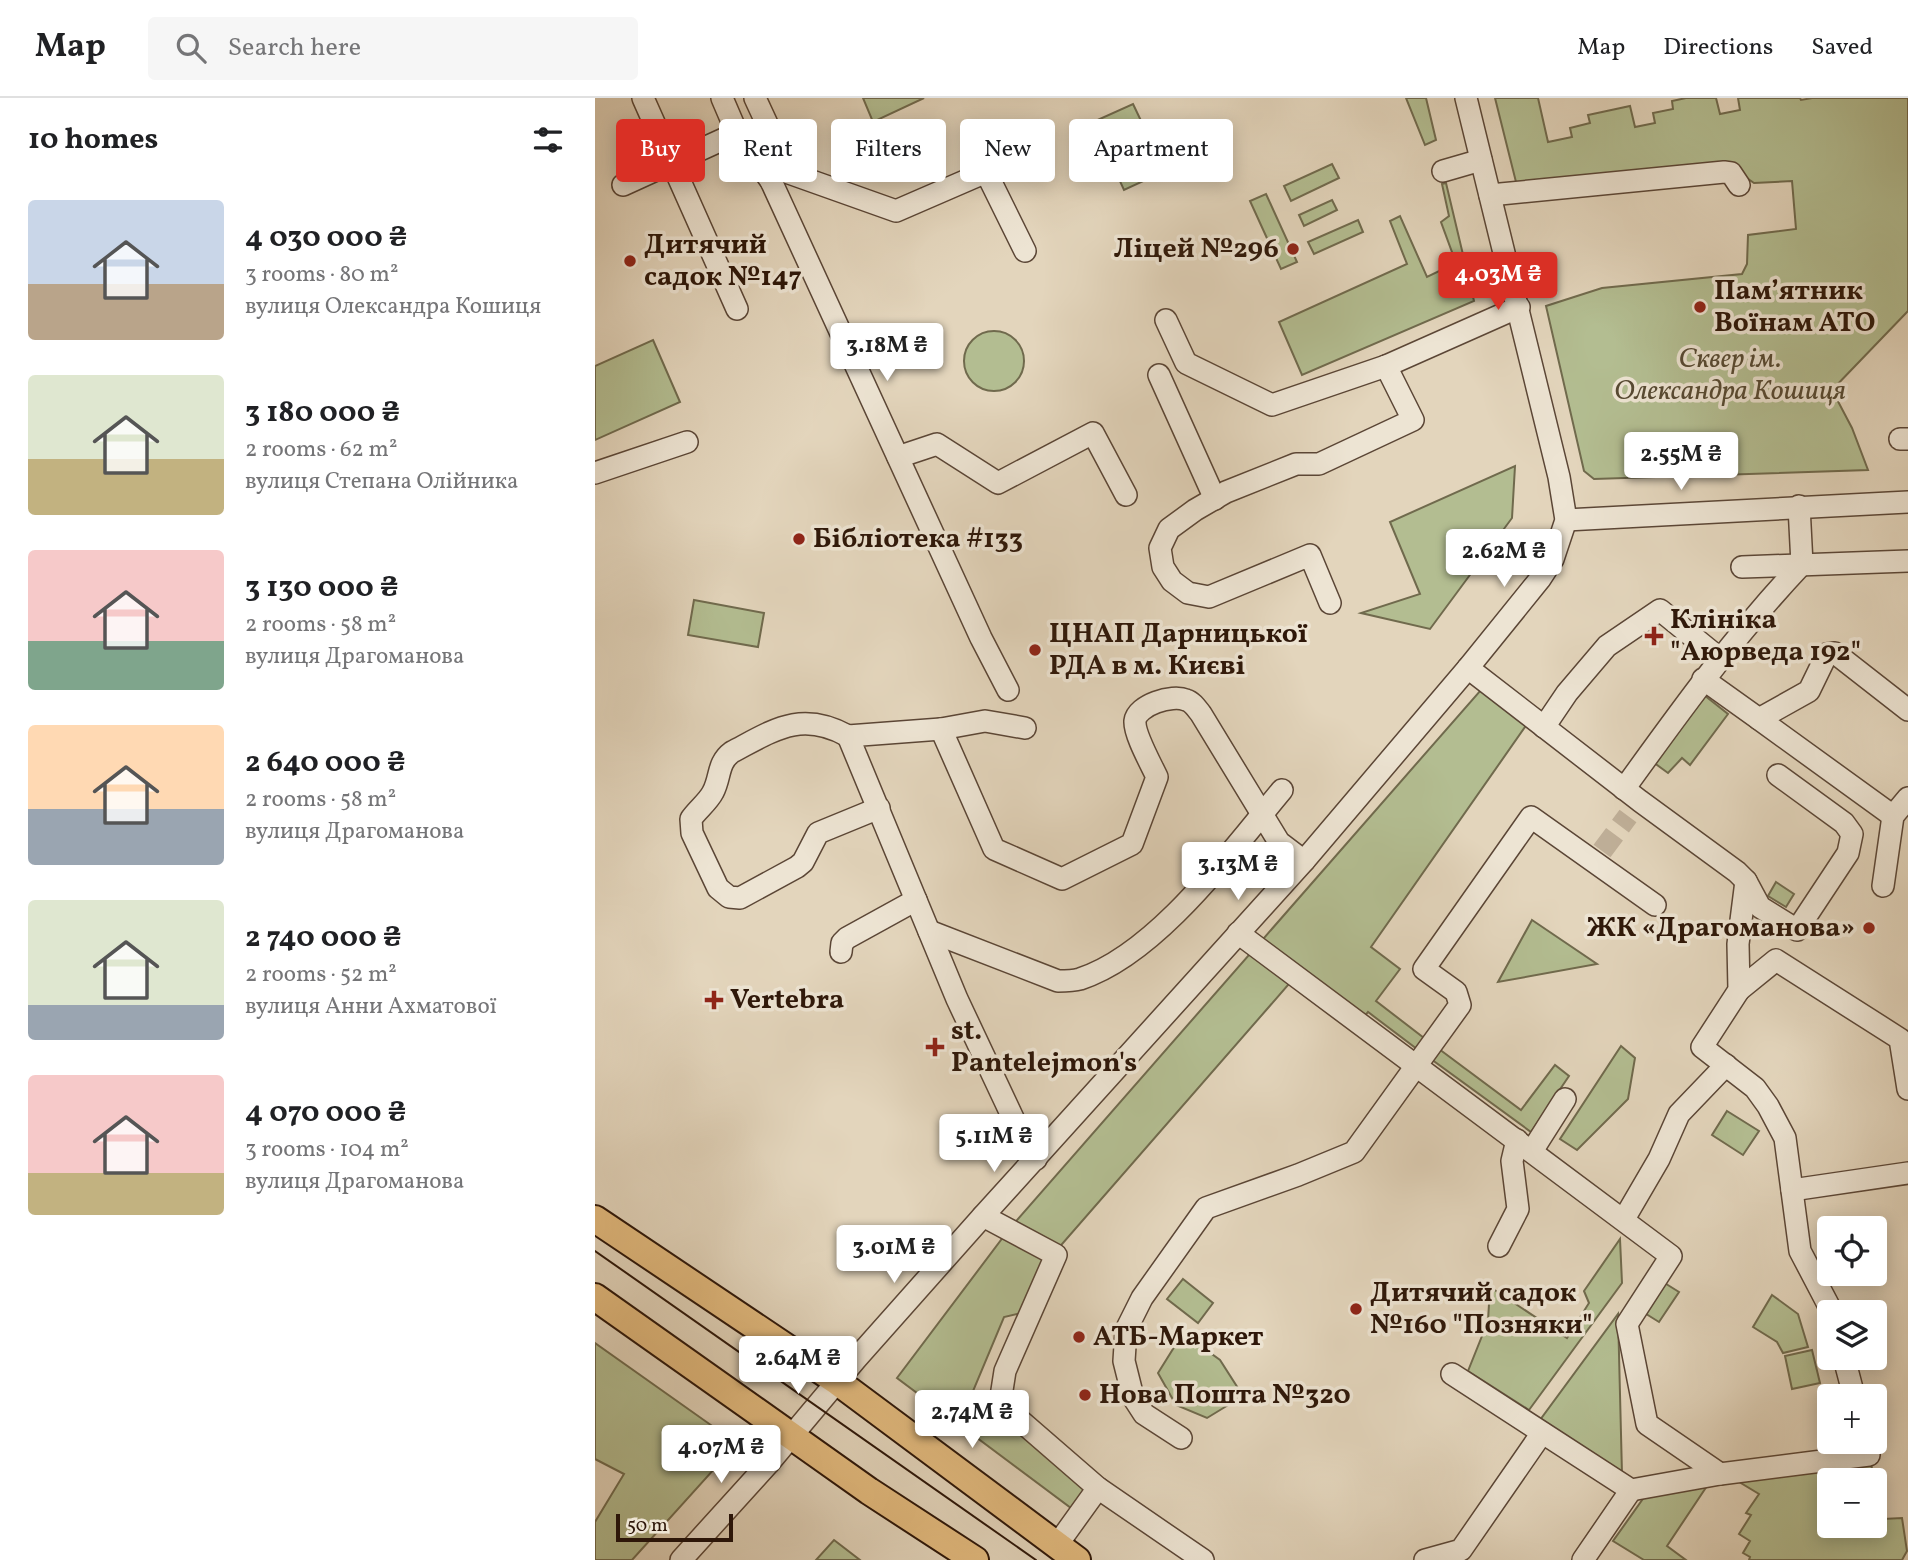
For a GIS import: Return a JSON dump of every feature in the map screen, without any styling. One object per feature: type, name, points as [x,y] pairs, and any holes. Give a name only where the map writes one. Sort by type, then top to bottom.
[{"type":"main road","points":[[595,1219],[838,1382],[1067,1552]]},
{"type":"main road","points":[[595,1297],[869,1491],[975,1560]]},
{"type":"street","points":[[643,98],[652,119]]},
{"type":"street","points":[[722,98],[731,119]]},
{"type":"street","points":[[755,98],[765,119]]},
{"type":"street","points":[[681,1560],[983,1216],[1304,861],[1468,668],[1553,559],[1566,520],[1559,477],[1466,98]]},
{"type":"street","points":[[1443,171],[1481,160]]},
{"type":"street","points":[[800,182],[896,211],[986,172],[1025,251]]},
{"type":"street","points":[[1490,195],[1724,172],[1731,173],[1739,185]]},
{"type":"street","points":[[623,185],[629,182]]},
{"type":"street","points":[[680,182],[737,309]]},
{"type":"street","points":[[777,182],[898,457],[981,638],[1008,690]]},
{"type":"street","points":[[1167,320],[1186,363],[1272,405],[1386,366],[1519,307]]},
{"type":"street","points":[[1330,603],[1310,555],[1209,597],[1188,593],[1172,581],[1163,567],[1160,548],[1169,529],[1215,499],[1296,464],[1319,464],[1413,421],[1386,366]]},
{"type":"street","points":[[1159,375],[1215,499]]},
{"type":"street","points":[[898,457],[937,443],[998,483],[1093,433],[1126,495]]},
{"type":"street","points":[[595,473],[687,442]]},
{"type":"street","points":[[1566,520],[1908,502]]},
{"type":"street","points":[[1630,802],[1703,679],[1802,564],[1799,506]]},
{"type":"street","points":[[1742,567],[1908,561]]},
{"type":"street","points":[[1544,727],[1567,693],[1607,646],[1660,610],[1719,658]]},
{"type":"street","points":[[1759,719],[1808,691],[1826,654],[1835,653],[1908,710]]},
{"type":"street","points":[[1468,668],[1544,727],[1630,802],[1737,872],[1746,881],[1760,907],[1797,930],[1851,847],[1852,834],[1844,823],[1778,775]]},
{"type":"street","points":[[1703,679],[1893,816]]},
{"type":"street","points":[[941,729],[995,849],[1062,879],[1132,844],[1157,777],[1135,728],[1135,718],[1141,710],[1164,700],[1183,698],[1192,703],[1279,842],[1304,861]]},
{"type":"street","points":[[879,808],[824,829],[818,833],[803,862],[797,867],[740,898],[729,897],[718,888],[692,833],[691,819],[713,794],[720,765],[725,757],[782,726],[833,728],[848,736],[941,729],[985,721],[1025,728]]},
{"type":"street","points":[[848,736],[957,999],[1020,1133],[1036,1159]]},
{"type":"street","points":[[929,931],[1058,981],[1079,979],[1115,962],[1162,929],[1282,790]]},
{"type":"street","points":[[1883,886],[1893,816],[1908,798]]},
{"type":"street","points":[[1181,1438],[1144,1415],[1133,1397],[1124,1361],[1126,1331],[1142,1298],[1206,1208],[1354,1152],[1460,1005],[1457,992],[1424,969],[1531,817],[1598,856],[1655,905]]},
{"type":"street","points":[[1739,989],[1738,944],[1746,881]]},
{"type":"street","points":[[841,952],[842,943],[847,937],[916,900]]},
{"type":"street","points":[[1238,933],[1671,1256],[1627,1324],[1647,1424],[1720,1474]]},
{"type":"street","points":[[1826,1300],[1800,1251],[1785,1138],[1755,1088],[1702,1047],[1739,989],[1776,960],[1900,1039],[1908,1089]]},
{"type":"street","points":[[1624,1220],[1659,1159],[1679,1114],[1726,1065]]},
{"type":"street","points":[[1499,1246],[1518,1209],[1512,1161],[1565,1099]]},
{"type":"street","points":[[1792,1190],[1908,1172]]},
{"type":"street","points":[[983,1216],[1056,1255],[1005,1371],[1000,1403],[1098,1488],[1203,1560]]},
{"type":"street","points":[[1452,1374],[1631,1490],[1720,1474],[1870,1454]]},
{"type":"street","points":[[1425,1560],[1468,1555],[1542,1433]]},
{"type":"street","points":[[1067,1552],[1098,1488]]},
{"type":"street","points":[[1583,1560],[1631,1490]]},
{"type":"green space","points":[[863,98],[924,98],[879,119],[872,119]]},
{"type":"green space","points":[[1406,98],[1426,98],[1436,140],[1425,145]]},
{"type":"green space","name":"Сквер ім. Олександра Кошиця","points":[[1495,98],[1538,98],[1548,142],[1572,137],[1570,128],[1590,123],[1588,115],[1630,106],[1635,127],[1655,123],[1653,113],[1673,109],[1672,101],[1686,98],[1716,98],[1720,114],[1740,110],[1738,98],[1908,98],[1908,311],[1832,390],[1852,428],[1868,470],[1594,479],[1584,471],[1546,306],[1602,288],[1742,274],[1747,264],[1748,235],[1796,229],[1792,181],[1754,183],[1731,167],[1517,186]]},
{"type":"green space","points":[[1133,104],[1140,119],[1100,119]]},
{"type":"green space","points":[[1332,164],[1339,178],[1291,201],[1284,186]]},
{"type":"green space","points":[[1120,182],[1141,182],[1124,190]]},
{"type":"green space","points":[[1446,183],[1474,301],[1302,375],[1279,322],[1407,264],[1390,221],[1400,216],[1427,277],[1456,263],[1441,222],[1449,216],[1442,184]]},
{"type":"green space","points":[[1266,194],[1297,262],[1281,269],[1250,201]]},
{"type":"green space","points":[[1332,200],[1337,210],[1304,226],[1299,215]]},
{"type":"green space","points":[[1358,220],[1363,232],[1314,254],[1308,242]]},
{"type":"green space","points":[[988,331],[1000,331],[1019,344],[1024,361],[1022,373],[1011,386],[1000,391],[988,391],[969,378],[964,367],[964,355],[977,336]]},
{"type":"green space","points":[[653,340],[680,402],[595,440],[595,366]]},
{"type":"green space","points":[[1515,466],[1512,518],[1430,629],[1361,613],[1420,594],[1390,522]]},
{"type":"green space","points":[[694,600],[764,613],[758,647],[688,635]]},
{"type":"green space","points":[[1487,683],[1532,717],[1371,947],[1400,969],[1376,1001],[1424,1038],[1417,1049],[1368,1012],[1361,1021],[1257,946]]},
{"type":"green space","points":[[1704,695],[1728,714],[1690,765],[1682,758],[1668,773],[1653,762]]},
{"type":"green space","points":[[1776,882],[1794,894],[1786,907],[1768,896]]},
{"type":"green space","points":[[1532,920],[1597,964],[1498,982]]},
{"type":"green space","points":[[1255,948],[1295,977],[1056,1251],[1011,1227]]},
{"type":"green space","points":[[1621,1046],[1635,1058],[1628,1099],[1577,1150],[1560,1139]]},
{"type":"green space","points":[[1439,1049],[1521,1110],[1555,1065],[1569,1076],[1531,1132],[1431,1059]]},
{"type":"green space","points":[[1727,1111],[1759,1131],[1743,1155],[1712,1135]]},
{"type":"green space","points":[[1007,1232],[1052,1256],[1026,1312],[1004,1317],[973,1391],[993,1403],[1091,1489],[1075,1511],[897,1378]]},
{"type":"green space","points":[[1620,1239],[1622,1283],[1529,1410],[1468,1371],[1488,1321],[1490,1287],[1567,1338],[1589,1303],[1584,1291]]},
{"type":"green space","points":[[1183,1279],[1213,1303],[1198,1323],[1167,1299]]},
{"type":"green space","points":[[1663,1282],[1679,1292],[1659,1322],[1643,1312]]},
{"type":"green space","points":[[1772,1295],[1798,1314],[1808,1347],[1783,1353],[1777,1342],[1753,1327]]},
{"type":"green space","points":[[1618,1314],[1622,1474],[1540,1420]]},
{"type":"green space","points":[[1183,1333],[1220,1360],[1243,1396],[1207,1418],[1176,1405],[1158,1373]]},
{"type":"green space","points":[[595,1343],[725,1435],[728,1446],[716,1467],[632,1560],[595,1560],[595,1522],[624,1474],[595,1459]]},
{"type":"green space","points":[[1812,1350],[1820,1383],[1792,1389],[1785,1356]]},
{"type":"green space","points":[[1869,1455],[1872,1468],[1817,1468],[1817,1538],[1887,1538],[1887,1519],[1902,1518],[1907,1551],[1902,1560],[1749,1560],[1750,1557],[1743,1553],[1750,1541],[1739,1534],[1751,1515],[1746,1513],[1759,1494],[1731,1477]]},
{"type":"green space","points":[[1709,1483],[1667,1546],[1686,1560],[1644,1560],[1613,1541],[1645,1496]]},
{"type":"green space","points":[[834,1540],[860,1560],[816,1560]]},
{"type":"tunnel","points":[[1602,851],[1628,816]]},
{"type":"tram line","points":[[595,1251],[1036,1560]]},
{"type":"place","name":"Ліцей №296","points":[[1293,249]]},
{"type":"place","name":"Дитячий садок №147","points":[[630,261]]},
{"type":"place","name":"Пам’ятник Воїнам АТО","points":[[1700,307]]},
{"type":"place","name":"Бібліотека #133","points":[[799,539]]},
{"type":"place","name":"Клініка \"Аюрведа 192\"","points":[[1654,636]]},
{"type":"place","name":"ЦНАП Дарницької РДА в м. Києві","points":[[1035,650]]},
{"type":"place","name":"ЖК «Драгоманова»","points":[[1869,928]]},
{"type":"place","name":"Vertebra","points":[[714,1000]]},
{"type":"place","name":"st. Pantelejmon's","points":[[935,1047]]},
{"type":"place","name":"Дитячий садок №160 \"Позняки\"","points":[[1356,1309]]},
{"type":"place","name":"АТБ-Маркет","points":[[1079,1337]]},
{"type":"place","name":"Нова Пошта №320","points":[[1085,1395]]}]
